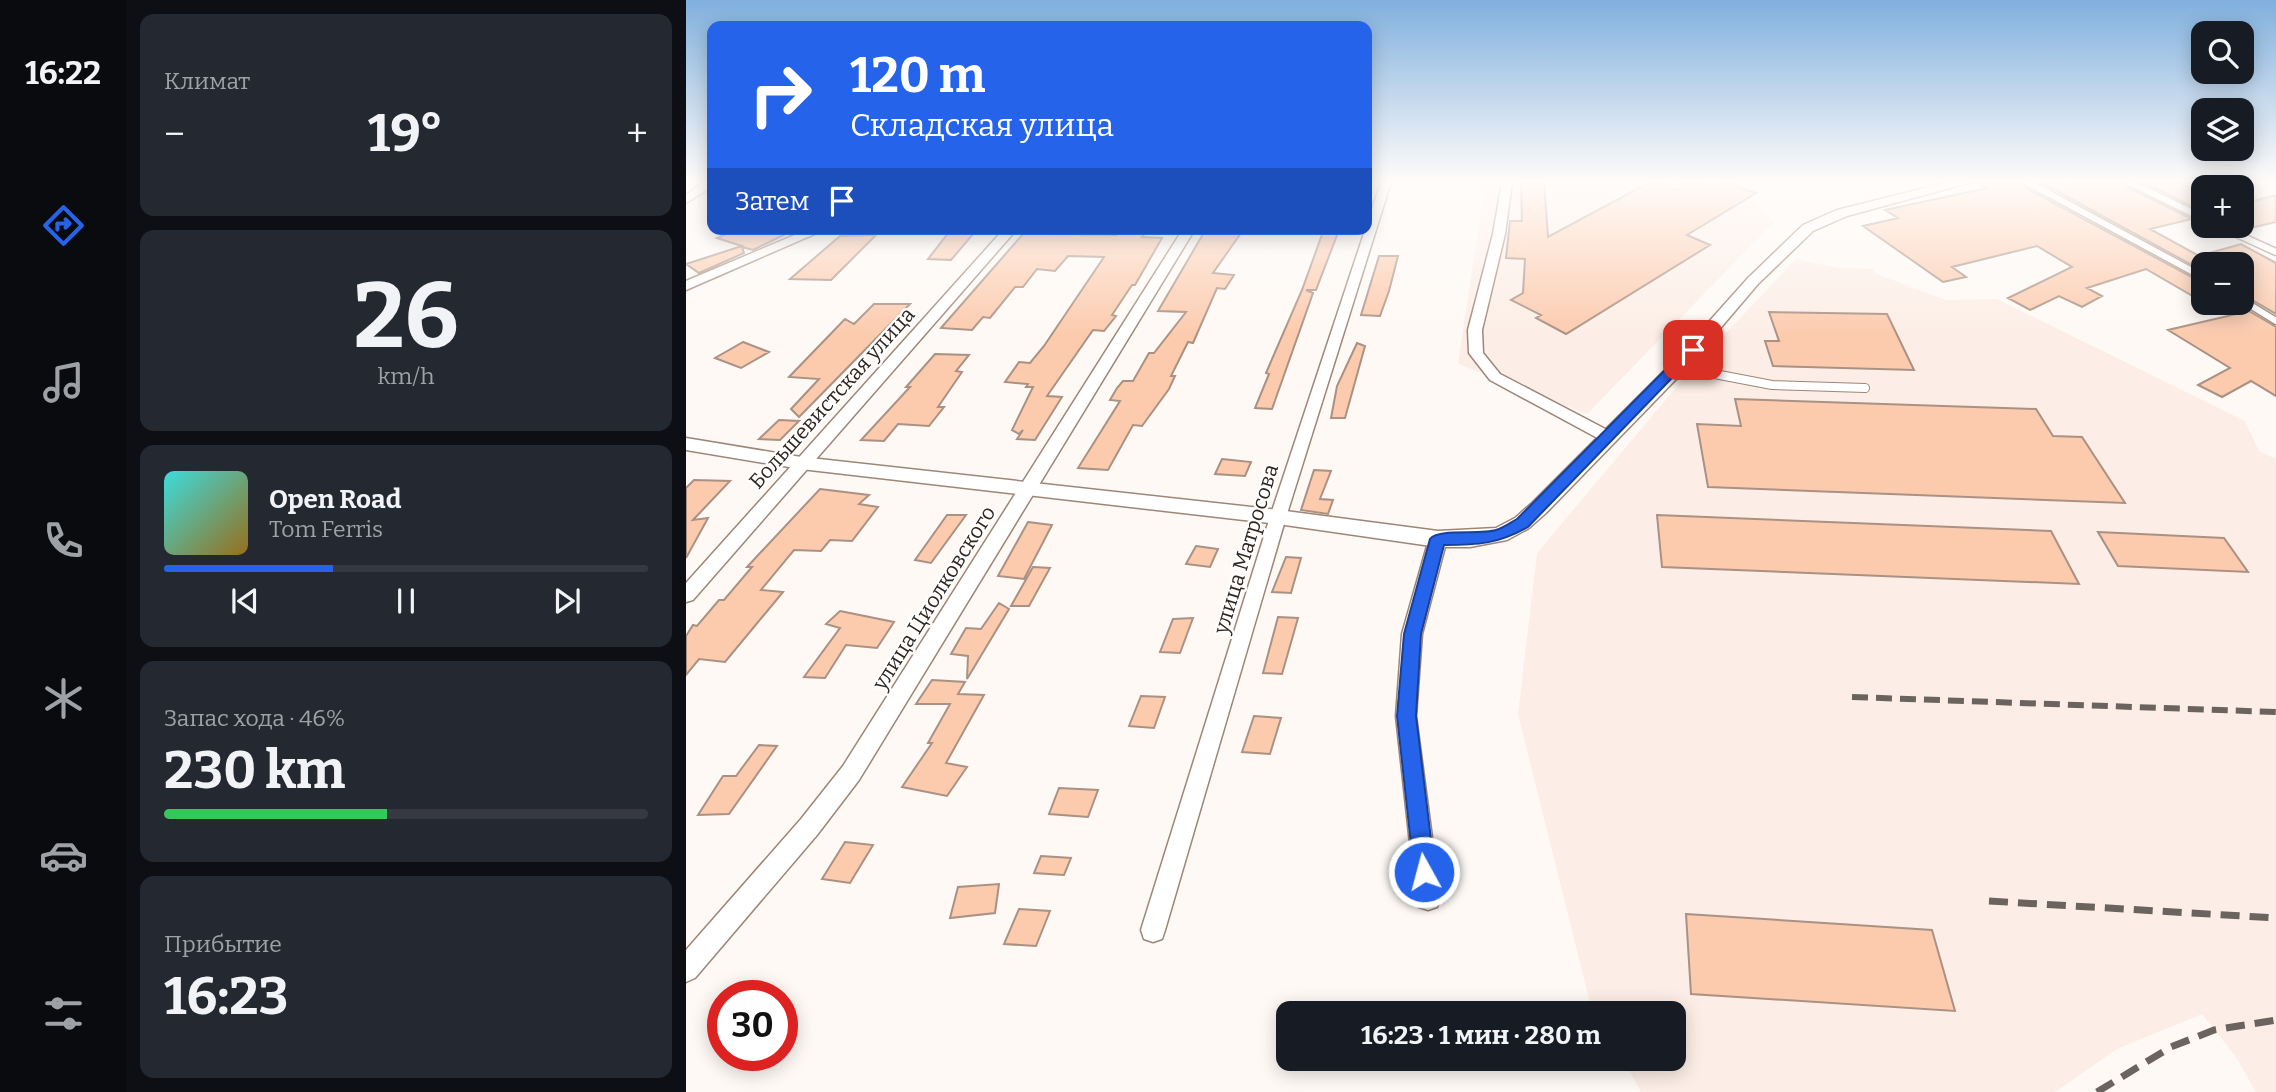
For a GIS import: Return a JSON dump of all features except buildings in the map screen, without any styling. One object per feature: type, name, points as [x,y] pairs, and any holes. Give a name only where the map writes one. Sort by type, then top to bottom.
[{"type":"street","points":[[1499,233],[1475,330],[1476,353],[1494,377],[1608,437]]},
{"type":"street","points":[[686,444],[801,463],[1278,517],[1438,539],[1500,535],[1522,523],[1678,367],[1753,281],[1803,233]]},
{"type":"street","points":[[686,286],[806,235]]},
{"type":"street","name":"Большевистская улица","points":[[686,595],[1006,235]]},
{"type":"street","name":"улица Циолковского","points":[[686,969],[809,827],[851,773],[1185,235]]},
{"type":"street","name":"улица Матросова","points":[[1153,930],[1278,517],[1369,235]]},
{"type":"street","points":[[1427,898],[1406,716],[1412,634],[1438,539]]},
{"type":"lane","points":[[2121,233],[2191,271]]},
{"type":"lane","points":[[2245,238],[2276,252]]},
{"type":"lane","points":[[2254,307],[2276,321]]},
{"type":"lane","points":[[1678,367],[1772,385],[1865,388]]},
{"type":"shaded area","points":[[1477,233],[1763,233],[1587,414],[1458,364]]},
{"type":"shaded area","points":[[1796,259],[1838,268],[1875,269],[1874,273],[1946,300],[1997,299],[2245,421],[2259,451],[2276,459],[2276,1092],[2256,1092],[2236,1057],[2202,1014],[2117,1049],[2055,1092],[1641,1092],[1630,1071],[1686,1071],[1686,1001],[1590,1001],[1518,714],[1537,553],[1690,371]]},
{"type":"railway","points":[[1852,697],[2276,712]]},
{"type":"railway","points":[[1989,901],[2276,918]]},
{"type":"railway","points":[[2097,1092],[2171,1047],[2214,1030],[2276,1020]]},
{"type":"route","points":[[1424,872],[1406,716],[1412,634],[1438,539],[1500,535],[1522,523],[1693,350]]}]
